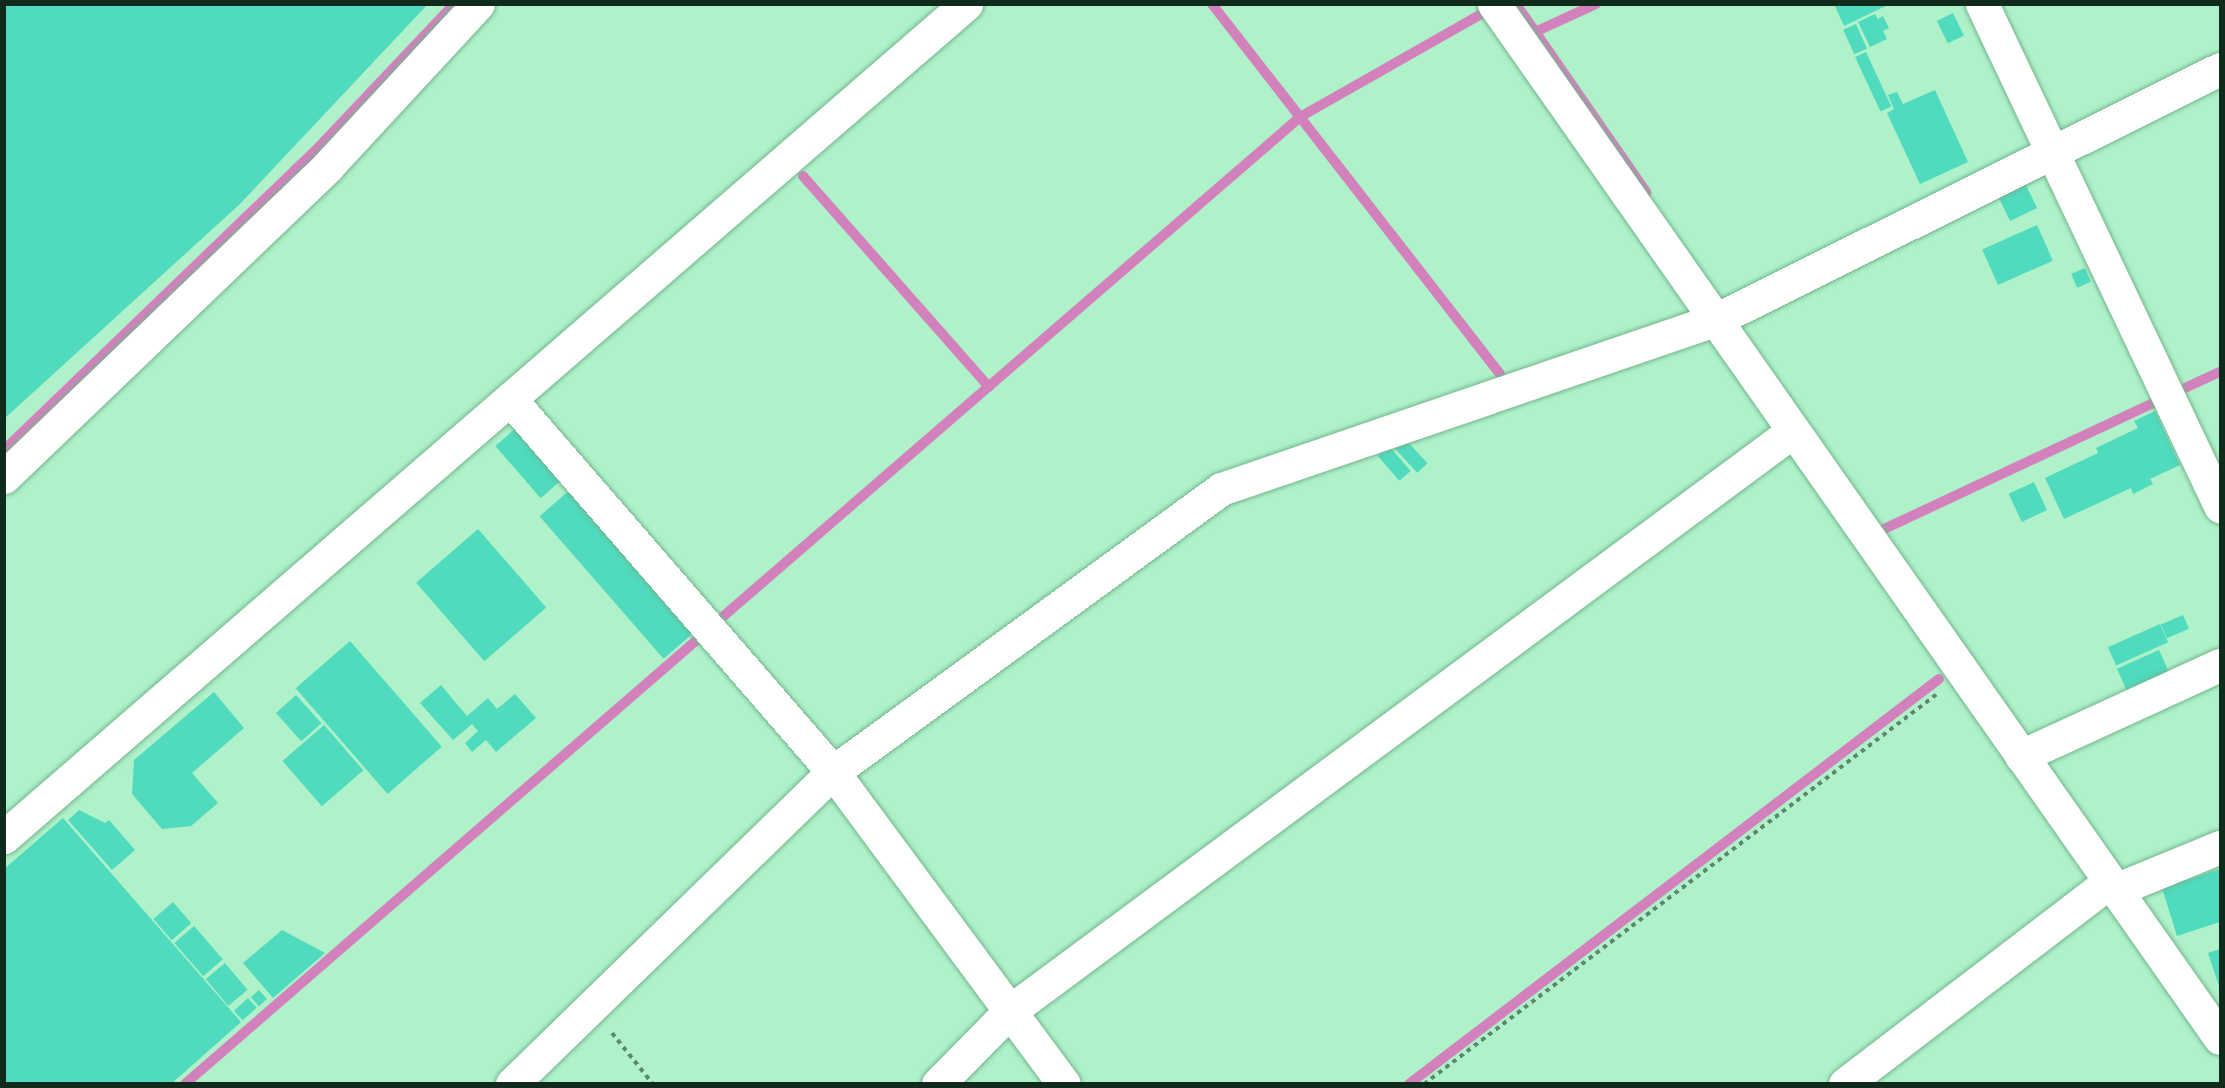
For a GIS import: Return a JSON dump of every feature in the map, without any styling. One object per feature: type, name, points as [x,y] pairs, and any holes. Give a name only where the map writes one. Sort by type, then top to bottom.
[{"type":"street","points":[[4,477],[327,167],[478,4]]},
{"type":"street","points":[[4,837],[966,4]]},
{"type":"street","points":[[1494,4],[2220,1038]]},
{"type":"street","points":[[1982,4],[2220,506]]},
{"type":"street","points":[[512,1083],[833,772],[1221,489],[1715,320],[2220,69]]},
{"type":"street","points":[[510,399],[833,772],[1064,1083]]},
{"type":"street","points":[[938,1083],[1010,1011],[1793,431]]},
{"type":"street","points":[[2020,756],[2220,665]]},
{"type":"street","points":[[1845,1083],[2112,886],[2220,847]]},
{"type":"path","points":[[1424,1083],[1963,674]]},
{"type":"path","points":[[591,1007],[653,1083]]},
{"type":"building","points":[[4,4],[428,4],[240,204],[4,419]]},
{"type":"building","points":[[1834,4],[1890,4],[1844,26]]},
{"type":"building","points":[[1953,13],[1964,35],[1948,43],[1937,21]]},
{"type":"building","points":[[1875,14],[1878,19],[1883,16],[1889,28],[1883,31],[1887,39],[1870,47],[1858,22]]},
{"type":"building","points":[[1856,24],[1867,49],[1854,54],[1843,30]]},
{"type":"building","points":[[1866,52],[1891,106],[1880,111],[1855,57]]},
{"type":"building","points":[[1935,90],[1968,162],[1920,184],[1887,113],[1894,109],[1888,95],[1897,92],[1903,104]]},
{"type":"building","points":[[2024,181],[2037,208],[2010,221],[1997,194]]},
{"type":"building","points":[[2037,225],[2053,261],[1998,285],[1982,249]]},
{"type":"building","points":[[2085,268],[2091,282],[2077,288],[2071,274]]},
{"type":"building","points":[[2155,411],[2180,465],[2150,479],[2153,484],[2133,494],[2131,488],[2064,519],[2045,478],[2098,453],[2096,448],[2138,428],[2134,421]]},
{"type":"building","points":[[515,429],[560,481],[541,498],[495,446]]},
{"type":"building","points":[[1405,439],[1428,463],[1417,473],[1395,449]]},
{"type":"building","points":[[1389,446],[1411,471],[1399,481],[1378,456]]},
{"type":"building","points":[[2034,482],[2047,510],[2022,522],[2009,494]]},
{"type":"building","points":[[572,488],[696,631],[664,659],[540,516]]},
{"type":"building","points":[[478,529],[546,607],[484,661],[416,583]]},
{"type":"building","points":[[2183,615],[2189,629],[2167,638],[2161,624]]},
{"type":"building","points":[[2160,624],[2168,642],[2116,665],[2108,647]]},
{"type":"building","points":[[350,641],[442,747],[388,794],[296,688]]},
{"type":"building","points":[[2159,650],[2173,681],[2131,700],[2117,669]]},
{"type":"building","points":[[441,685],[467,716],[488,698],[497,709],[515,694],[536,718],[496,752],[486,740],[472,752],[465,743],[478,731],[472,724],[453,740],[420,703]]},
{"type":"building","points":[[214,692],[244,728],[192,773],[218,803],[191,826],[162,829],[132,794],[134,760]]},
{"type":"building","points":[[296,695],[321,723],[301,741],[276,713]]},
{"type":"building","points":[[324,725],[363,770],[322,806],[282,761]]},
{"type":"building","points":[[79,810],[105,823],[109,820],[135,850],[112,870],[68,820]]},
{"type":"building","points":[[63,818],[241,1022],[171,1084],[4,1084],[4,869]]},
{"type":"building","points":[[2220,869],[2220,922],[2177,936],[2162,888]]},
{"type":"building","points":[[173,902],[191,923],[172,940],[153,919]]},
{"type":"building","points":[[194,926],[223,959],[203,976],[174,943]]},
{"type":"building","points":[[282,930],[325,953],[273,998],[243,963]]},
{"type":"building","points":[[2220,949],[2220,989],[2208,953]]},
{"type":"building","points":[[225,963],[247,990],[228,1006],[206,979]]},
{"type":"building","points":[[259,990],[267,999],[259,1006],[251,997]]},
{"type":"building","points":[[248,998],[257,1008],[243,1020],[234,1011]]},
{"type":"waterway","points":[[4,450],[317,149],[454,4]]},
{"type":"waterway","points":[[1212,4],[1500,374]]},
{"type":"waterway","points":[[1516,4],[1646,192]]},
{"type":"waterway","points":[[1535,32],[1596,4]]},
{"type":"waterway","points":[[719,620],[1300,117],[1481,14]]},
{"type":"waterway","points":[[803,176],[989,387]]},
{"type":"waterway","points":[[2185,388],[2220,372]]},
{"type":"waterway","points":[[1882,530],[2153,403]]},
{"type":"waterway","points":[[185,1084],[699,638]]},
{"type":"waterway","points":[[1409,1084],[1939,679]]}]
